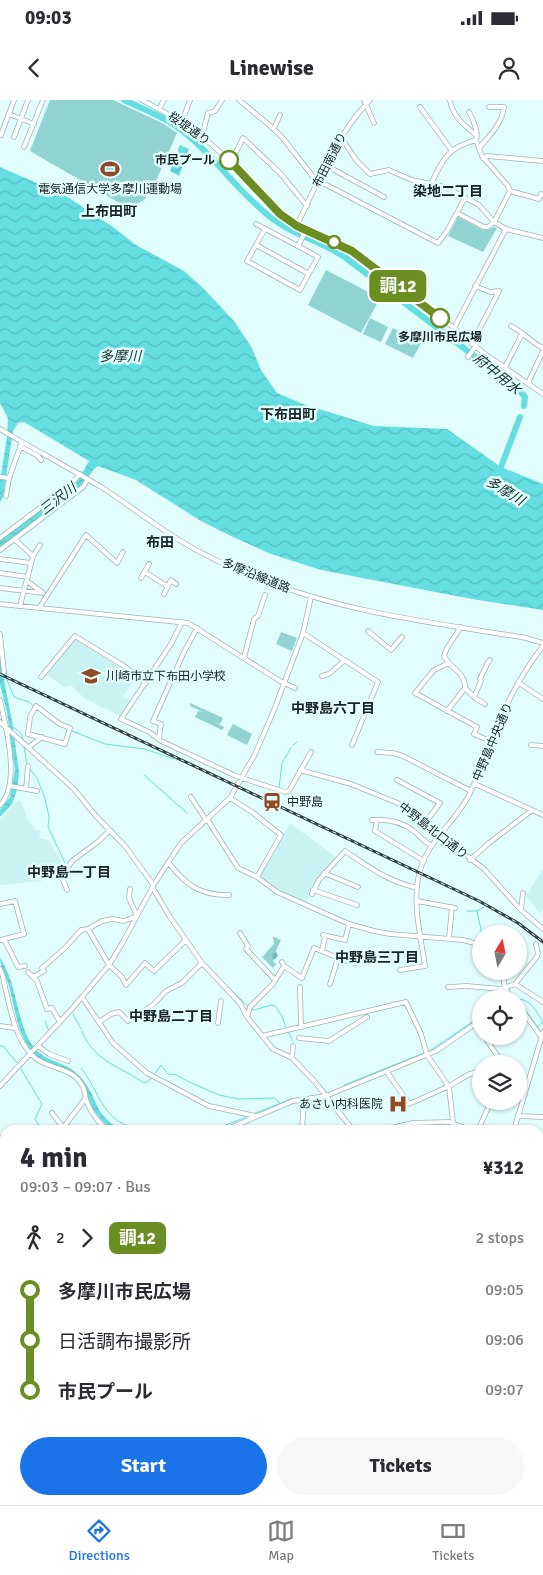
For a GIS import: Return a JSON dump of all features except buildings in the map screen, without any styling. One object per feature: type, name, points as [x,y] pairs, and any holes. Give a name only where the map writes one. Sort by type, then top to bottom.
[{"type":"street","points":[[1,135],[14,100]]},
{"type":"street","points":[[14,137],[28,100]]},
{"type":"street","points":[[24,148],[43,100]]},
{"type":"street","name":"桜堤通り","points":[[142,100],[182,122],[202,136],[231,162],[280,214],[306,231],[352,251],[454,328],[474,347],[543,394]]},
{"type":"street","points":[[159,109],[164,100]]},
{"type":"street","points":[[202,136],[208,113],[215,111],[222,100]]},
{"type":"street","points":[[239,100],[274,128],[290,145],[318,182],[435,243],[441,241],[465,198]]},
{"type":"street","name":"布田南通り","points":[[297,226],[341,137],[365,102],[370,100]]},
{"type":"street","points":[[450,100],[457,117],[477,138]]},
{"type":"street","points":[[182,122],[189,101]]},
{"type":"street","points":[[365,102],[374,123]]},
{"type":"street","points":[[479,148],[498,125],[503,115],[504,107],[489,106]]},
{"type":"street","points":[[420,107],[452,150]]},
{"type":"street","points":[[469,112],[473,119],[483,158],[508,186],[510,191]]},
{"type":"street","points":[[9,114],[34,124]]},
{"type":"street","points":[[274,128],[280,115]]},
{"type":"street","points":[[341,137],[367,173],[373,175],[388,170],[412,180],[445,187],[479,205],[494,222],[506,229],[543,238]]},
{"type":"street","points":[[231,162],[243,138],[280,173],[307,206]]},
{"type":"street","points":[[431,184],[444,158],[452,150],[477,138]]},
{"type":"street","points":[[483,158],[487,156],[542,160]]},
{"type":"street","points":[[326,166],[384,197]]},
{"type":"street","points":[[457,213],[484,227],[488,227],[494,222],[510,191]]},
{"type":"street","points":[[510,191],[539,199],[541,194],[543,195]]},
{"type":"street","points":[[256,224],[318,257],[300,290],[247,261],[265,229]]},
{"type":"street","points":[[454,328],[506,229]]},
{"type":"street","points":[[298,246],[306,231]]},
{"type":"street","points":[[256,245],[309,274]]},
{"type":"street","points":[[468,356],[474,347],[499,291],[490,292],[475,286]]},
{"type":"street","points":[[511,326],[543,349],[528,382]]},
{"type":"street","points":[[505,367],[522,334]]},
{"type":"street","name":"多摩沿線道路","points":[[0,428],[20,443],[88,479],[173,536],[201,552],[260,579],[311,597],[382,614],[526,638],[543,644]]},
{"type":"street","points":[[6,496],[9,478],[20,443],[38,456],[40,460]]},
{"type":"street","points":[[0,538],[81,475]]},
{"type":"street","points":[[0,477],[9,478]]},
{"type":"street","points":[[0,554],[1,549],[83,486],[88,479]]},
{"type":"street","points":[[39,608],[45,594],[86,535],[117,563],[123,552]]},
{"type":"street","points":[[14,540],[33,556]]},
{"type":"street","points":[[20,606],[33,556],[40,545]]},
{"type":"street","points":[[23,561],[25,549]]},
{"type":"street","points":[[0,559],[31,563]]},
{"type":"street","points":[[141,578],[149,564]]},
{"type":"street","points":[[145,572],[167,586]]},
{"type":"street","points":[[0,573],[28,579],[45,594]]},
{"type":"street","points":[[164,594],[171,580],[176,584]]},
{"type":"street","points":[[0,588],[45,594]]},
{"type":"street","points":[[244,658],[254,619],[258,616],[265,595]]},
{"type":"street","points":[[0,1086],[38,1047],[109,965],[153,886],[181,843],[230,798],[255,754],[284,683],[303,633],[311,597]]},
{"type":"street","points":[[0,604],[188,623],[295,688]]},
{"type":"street","points":[[182,622],[172,644],[121,719],[159,738],[161,741],[243,777],[285,792],[288,791],[311,752]]},
{"type":"street","points":[[461,627],[444,652],[444,656],[448,663],[464,678],[466,688],[484,704]]},
{"type":"street","points":[[159,738],[161,724],[153,720],[197,628]]},
{"type":"street","points":[[368,631],[391,650],[402,636]]},
{"type":"street","points":[[303,633],[378,682],[352,745]]},
{"type":"street","points":[[0,634],[4,672]]},
{"type":"street","points":[[41,678],[75,636],[124,666],[146,684]]},
{"type":"street","name":"中野島中央通り","points":[[400,970],[425,966],[416,902],[418,878],[431,845],[461,809],[475,784],[490,741],[527,667],[543,644]]},
{"type":"street","points":[[322,676],[328,674],[344,660]]},
{"type":"street","points":[[474,697],[481,681],[480,678],[490,660]]},
{"type":"street","points":[[448,663],[434,670],[415,694],[477,727],[474,734],[490,741]]},
{"type":"street","points":[[519,683],[543,699]]},
{"type":"street","points":[[447,711],[466,688]]},
{"type":"street","points":[[0,700],[7,728],[11,773],[11,786],[7,797],[0,806]]},
{"type":"street","points":[[26,744],[42,737],[66,744],[70,728],[60,724],[36,706],[30,717],[28,734],[42,737]]},
{"type":"street","points":[[0,722],[74,788],[109,831],[125,846],[153,886],[185,941],[202,963],[240,1003],[246,1017],[273,1049],[292,1058],[315,1082],[349,1125]]},
{"type":"street","points":[[531,745],[543,746]]},
{"type":"street","points":[[377,752],[404,756],[471,791]]},
{"type":"street","points":[[26,789],[28,766]]},
{"type":"street","name":"中野島北口通り","points":[[300,770],[351,784],[394,801],[484,869],[521,910],[543,928]]},
{"type":"street","points":[[398,780],[440,803],[425,823]]},
{"type":"street","points":[[475,784],[543,815]]},
{"type":"street","points":[[11,786],[37,791]]},
{"type":"street","points":[[191,798],[207,819],[238,868],[257,877],[277,892],[349,924],[380,933],[449,938],[472,943]]},
{"type":"street","points":[[230,798],[252,812],[281,835],[257,877]]},
{"type":"street","points":[[470,860],[531,811]]},
{"type":"street","points":[[424,861],[375,831],[374,820],[388,820],[410,828],[431,845]]},
{"type":"street","points":[[67,890],[62,876],[72,861],[88,850],[109,831]]},
{"type":"street","points":[[357,905],[312,892],[324,873],[345,851],[384,877],[417,888]]},
{"type":"street","points":[[168,862],[188,884],[211,895],[229,895]]},
{"type":"street","points":[[324,873],[358,887]]},
{"type":"street","points":[[130,889],[129,898],[136,916]]},
{"type":"street","points":[[521,910],[523,893]]},
{"type":"street","points":[[0,904],[15,901],[24,934],[2,940],[18,967],[25,966]]},
{"type":"street","points":[[416,902],[454,908],[449,938]]},
{"type":"street","points":[[33,977],[44,971],[42,968],[65,948],[81,930],[88,929],[112,918],[124,921],[136,916]]},
{"type":"street","points":[[322,951],[324,936],[345,940],[349,924]]},
{"type":"street","points":[[88,929],[109,965],[122,977],[126,985],[145,964],[154,971],[185,941]]},
{"type":"street","points":[[240,933],[248,946],[246,948],[275,980]]},
{"type":"street","points":[[448,987],[468,986],[501,989],[515,984],[536,958],[538,954],[536,944]]},
{"type":"street","points":[[246,1017],[250,1006],[275,980],[283,964],[302,978],[314,948],[356,963]]},
{"type":"street","points":[[330,984],[338,958]]},
{"type":"street","points":[[99,1022],[111,1014],[119,1012],[128,1021],[153,1004],[166,990],[182,983],[202,963]]},
{"type":"street","points":[[0,969],[15,1028],[31,1053],[44,1063],[76,1076],[86,1092],[85,1099],[67,1125]]},
{"type":"street","points":[[28,972],[37,981],[47,1008],[52,1008],[60,1022]]},
{"type":"street","points":[[504,980],[505,988]]},
{"type":"street","points":[[515,984],[543,1002]]},
{"type":"street","points":[[300,986],[301,1027]]},
{"type":"street","points":[[82,997],[113,1043],[152,1076],[209,1106],[256,1116]]},
{"type":"street","points":[[218,1023],[221,1001]]},
{"type":"street","points":[[262,1036],[406,1002],[421,1034],[427,1055],[448,1086],[453,1122]]},
{"type":"street","points":[[299,1038],[329,1041],[367,1017]]},
{"type":"street","points":[[527,1017],[542,1039]]},
{"type":"street","points":[[0,1026],[15,1028]]},
{"type":"street","points":[[236,1125],[293,1100],[326,1096],[436,1052],[472,1027]]},
{"type":"street","points":[[527,1088],[543,1032]]},
{"type":"street","points":[[292,1058],[293,1046]]},
{"type":"street","points":[[38,1047],[49,1054],[68,1061]]},
{"type":"street","points":[[387,1072],[410,1104],[472,1074]]},
{"type":"street","points":[[85,1099],[100,1125]]},
{"type":"street","points":[[302,1125],[304,1100]]},
{"type":"street","points":[[480,1125],[487,1110]]},
{"type":"street","points":[[515,1125],[520,1110]]},
{"type":"street","points":[[52,1113],[61,1125]]},
{"type":"street","points":[[518,1116],[543,1117]]},
{"type":"street","points":[[404,1125],[453,1122],[459,1125]]},
{"type":"shaded area","name":"川崎市立下布田小学校","points":[[76,638],[123,667],[137,678],[123,696],[131,701],[120,716],[85,699],[71,685],[65,687],[45,674]]},
{"type":"shaded area","points":[[17,802],[21,802],[28,820],[36,830],[41,831],[39,838],[48,840],[65,867],[59,875],[40,881],[0,885],[0,820]]},
{"type":"shaded area","points":[[290,823],[337,858],[320,876],[306,903],[278,891],[259,876]]},
{"type":"shaded area","points":[[543,869],[543,909],[540,913],[526,896]]},
{"type":"green space","name":"電気通信大学多摩川運動場","points":[[50,100],[113,100],[164,124],[177,133],[154,186],[144,200],[128,208],[30,151]]},
{"type":"green space","points":[[458,217],[483,230],[489,230],[493,227],[497,228],[483,252],[448,236]]},
{"type":"green space","points":[[326,270],[380,298],[361,333],[308,305]]},
{"type":"green space","points":[[370,318],[388,327],[381,342],[363,334]]},
{"type":"green space","points":[[393,328],[421,343],[413,358],[385,344]]},
{"type":"green space","points":[[281,632],[297,638],[292,651],[276,644]]},
{"type":"green space","points":[[190,703],[223,718],[220,724],[214,722],[224,727],[222,730],[195,717],[198,711],[203,712],[190,706]]},
{"type":"green space","points":[[233,724],[252,734],[247,745],[227,735]]},
{"type":"green space","points":[[273,937],[281,940],[276,951],[278,956],[273,961],[276,964],[273,968],[262,957],[274,944]]},
{"type":"water","points":[[180,145],[189,149],[179,176],[170,171]]},
{"type":"water","name":"多摩川","points":[[0,167],[66,196],[113,227],[136,245],[184,271],[234,321],[252,348],[261,370],[277,393],[303,404],[374,426],[447,429],[501,467],[543,484],[543,610],[472,599],[321,570],[271,554],[201,521],[136,480],[98,466],[80,488],[0,548],[0,540],[77,482],[89,461],[24,422],[18,423],[13,431],[3,497],[0,502],[0,482],[8,418],[0,403]]},
{"type":"water","points":[[0,660],[13,726],[19,773],[17,790],[12,804],[0,817],[0,810],[10,797],[15,770],[7,713],[0,684]]},
{"type":"water","points":[[0,957],[11,983],[23,1027],[33,1046],[43,1056],[64,1065],[77,1074],[83,1080],[106,1119],[114,1125],[106,1125],[98,1116],[92,1107],[84,1084],[77,1076],[43,1061],[28,1046],[19,1027],[9,986]]},
{"type":"waterway","name":"府中用水","points":[[124,100],[176,126],[201,147],[245,194],[269,216],[287,228],[346,258],[520,391],[525,397],[524,406]]},
{"type":"waterway","name":"府中用水","points":[[497,473],[520,417]]},
{"type":"waterway","points":[[5,664],[7,680],[14,697],[29,702],[35,707]]},
{"type":"waterway","points":[[12,727],[22,735],[23,740]]},
{"type":"waterway","points":[[72,731],[105,744],[145,749],[174,759]]},
{"type":"waterway","points":[[293,745],[297,742]]},
{"type":"waterway","points":[[24,747],[27,765]]},
{"type":"waterway","points":[[279,788],[282,763],[291,748]]},
{"type":"waterway","points":[[29,768],[37,778],[45,798],[49,817],[48,827],[65,863]]},
{"type":"waterway","points":[[144,775],[187,813]]},
{"type":"waterway","points":[[467,911],[477,911],[484,907]]},
{"type":"waterway","points":[[477,911],[480,925]]},
{"type":"waterway","points":[[203,961],[208,967]]},
{"type":"waterway","points":[[232,991],[249,1007]]},
{"type":"waterway","points":[[527,1001],[533,1006],[542,1020],[542,1023],[537,1027]]},
{"type":"waterway","points":[[252,1009],[271,1005],[275,1006],[282,1016],[286,1028]]},
{"type":"waterway","points":[[527,1012],[542,1033]]},
{"type":"waterway","points":[[73,1014],[81,1029]]},
{"type":"waterway","points":[[45,1021],[49,1032]]},
{"type":"waterway","points":[[428,1052],[472,1022]]},
{"type":"waterway","points":[[82,1031],[85,1039],[100,1056],[145,1083],[151,1079],[161,1065],[168,1074],[177,1075],[219,1095],[239,1099],[275,1098],[280,1103]]},
{"type":"waterway","points":[[288,1032],[293,1041]]},
{"type":"waterway","points":[[0,1046],[3,1046],[17,1063]]},
{"type":"waterway","points":[[344,1085],[424,1053]]},
{"type":"waterway","points":[[294,1057],[327,1093]]},
{"type":"waterway","points":[[81,1068],[110,1114],[126,1125]]},
{"type":"waterway","points":[[21,1069],[42,1104],[35,1119],[39,1125]]},
{"type":"waterway","points":[[253,1114],[291,1099],[304,1097]]},
{"type":"waterway","points":[[226,1125],[249,1116]]},
{"type":"railway","points":[[0,674],[479,901],[518,923],[543,942]]},
{"type":"bus line","name":"調12","points":[[229,160],[280,214],[297,226],[352,251],[440,318]]},
{"type":"place","name":"市民プール","points":[[229,160]]},
{"type":"place","name":"電気通信大学多摩川運動場","points":[[110,169]]},
{"type":"place","name":"多摩川市民広場","points":[[440,318]]},
{"type":"place","name":"川崎市立下布田小学校","points":[[91,676]]},
{"type":"place","name":"中野島","points":[[272,802]]},
{"type":"place","name":"あさい内科医院","points":[[398,1104]]},
{"type":"district","name":"染地二丁目","points":[[448,191]]},
{"type":"district","name":"上布田町","points":[[109,211]]},
{"type":"district","name":"下布田町","points":[[288,414]]},
{"type":"district","name":"布田","points":[[160,542]]},
{"type":"district","name":"中野島六丁目","points":[[333,708]]},
{"type":"district","name":"中野島一丁目","points":[[69,872]]},
{"type":"district","name":"中野島三丁目","points":[[377,957]]},
{"type":"district","name":"中野島二丁目","points":[[171,1016]]},
{"type":"water label","name":"三沢川","points":[[58,499]]}]
